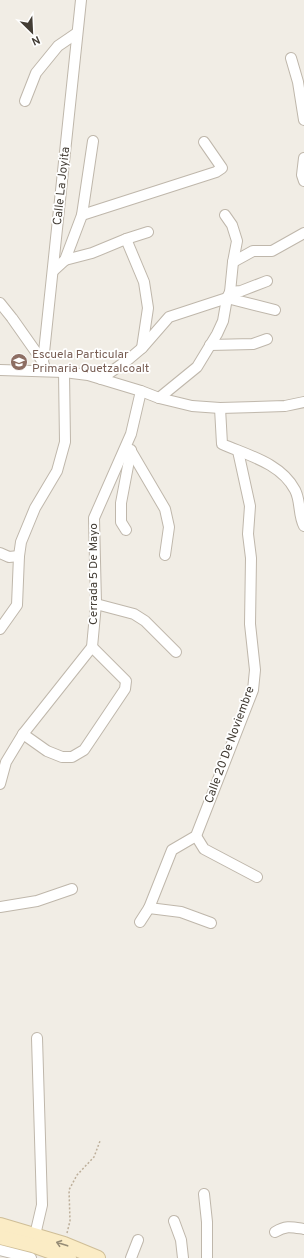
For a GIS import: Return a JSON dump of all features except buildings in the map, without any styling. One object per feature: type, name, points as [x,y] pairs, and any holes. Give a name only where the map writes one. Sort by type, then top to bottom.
[{"type":"main road","points":[[0,1225],[64,1244],[98,1258]]},
{"type":"main road","points":[[0,1237],[32,1245],[69,1258]]},
{"type":"street","name":"Calle La Joyita","points":[[45,366],[53,271],[81,0]]},
{"type":"street","points":[[25,101],[36,73],[58,46],[77,33]]},
{"type":"street","points":[[290,58],[298,82],[304,120]]},
{"type":"street","points":[[65,260],[82,215],[93,141]]},
{"type":"street","points":[[82,215],[216,172],[222,168],[204,142]]},
{"type":"street","points":[[304,158],[302,175],[304,181]]},
{"type":"street","points":[[159,398],[196,367],[223,321],[236,241],[232,225],[225,215]]},
{"type":"street","points":[[53,271],[65,260],[148,232]]},
{"type":"street","points":[[233,262],[253,251],[272,250],[304,233]]},
{"type":"street","points":[[126,239],[144,282],[148,308],[142,348]]},
{"type":"street","points":[[101,379],[142,348],[169,317],[267,281]]},
{"type":"street","points":[[228,295],[275,310]]},
{"type":"street","points":[[0,303],[45,366]]},
{"type":"street","points":[[210,345],[253,344],[267,339]]},
{"type":"street","points":[[0,370],[45,366],[64,372],[88,375],[159,398],[192,406],[220,408],[285,406],[304,402]]},
{"type":"street","points":[[0,629],[17,605],[21,542],[36,508],[57,471],[65,442],[64,372]]},
{"type":"street","name":"Cerrada 5 De Mayo","points":[[92,647],[96,604],[94,518],[131,434],[141,391]]},
{"type":"street","points":[[220,408],[222,444],[266,463],[284,475],[295,490],[300,504],[304,526]]},
{"type":"street","points":[[126,530],[121,522],[121,502],[131,451],[131,434]]},
{"type":"street","points":[[131,451],[164,509],[169,527],[165,555]]},
{"type":"street","name":"Calle 20 De Noviembre","points":[[196,836],[253,690],[255,670],[250,624],[251,558],[248,534],[250,506],[238,451]]},
{"type":"street","points":[[0,553],[9,557],[19,556]]},
{"type":"street","points":[[96,604],[134,614],[145,621],[176,652]]},
{"type":"street","points":[[0,784],[6,762],[24,734],[92,647],[126,681],[125,689],[84,750],[72,757],[62,757],[47,751],[24,734]]},
{"type":"street","points":[[140,922],[150,908],[172,850],[196,836],[204,849],[257,877]]},
{"type":"street","points":[[0,907],[37,901],[72,889]]},
{"type":"street","points":[[150,908],[181,912],[211,923]]},
{"type":"street","points":[[35,1235],[42,1205],[37,1038]]},
{"type":"street","points":[[204,1194],[207,1222],[207,1258]]},
{"type":"street","points":[[174,1220],[181,1240],[183,1258]]},
{"type":"street","points":[[276,1232],[283,1227],[290,1226],[304,1229]]},
{"type":"street","points":[[131,1258],[138,1240]]},
{"type":"street","points":[[0,1250],[31,1258]]},
{"type":"path","points":[[64,1244],[70,1221],[69,1190],[77,1175],[94,1157],[100,1140]]},
{"type":"place","name":"Escuela Particular Primaria Quetzalcoalt","points":[[19,362]]}]
